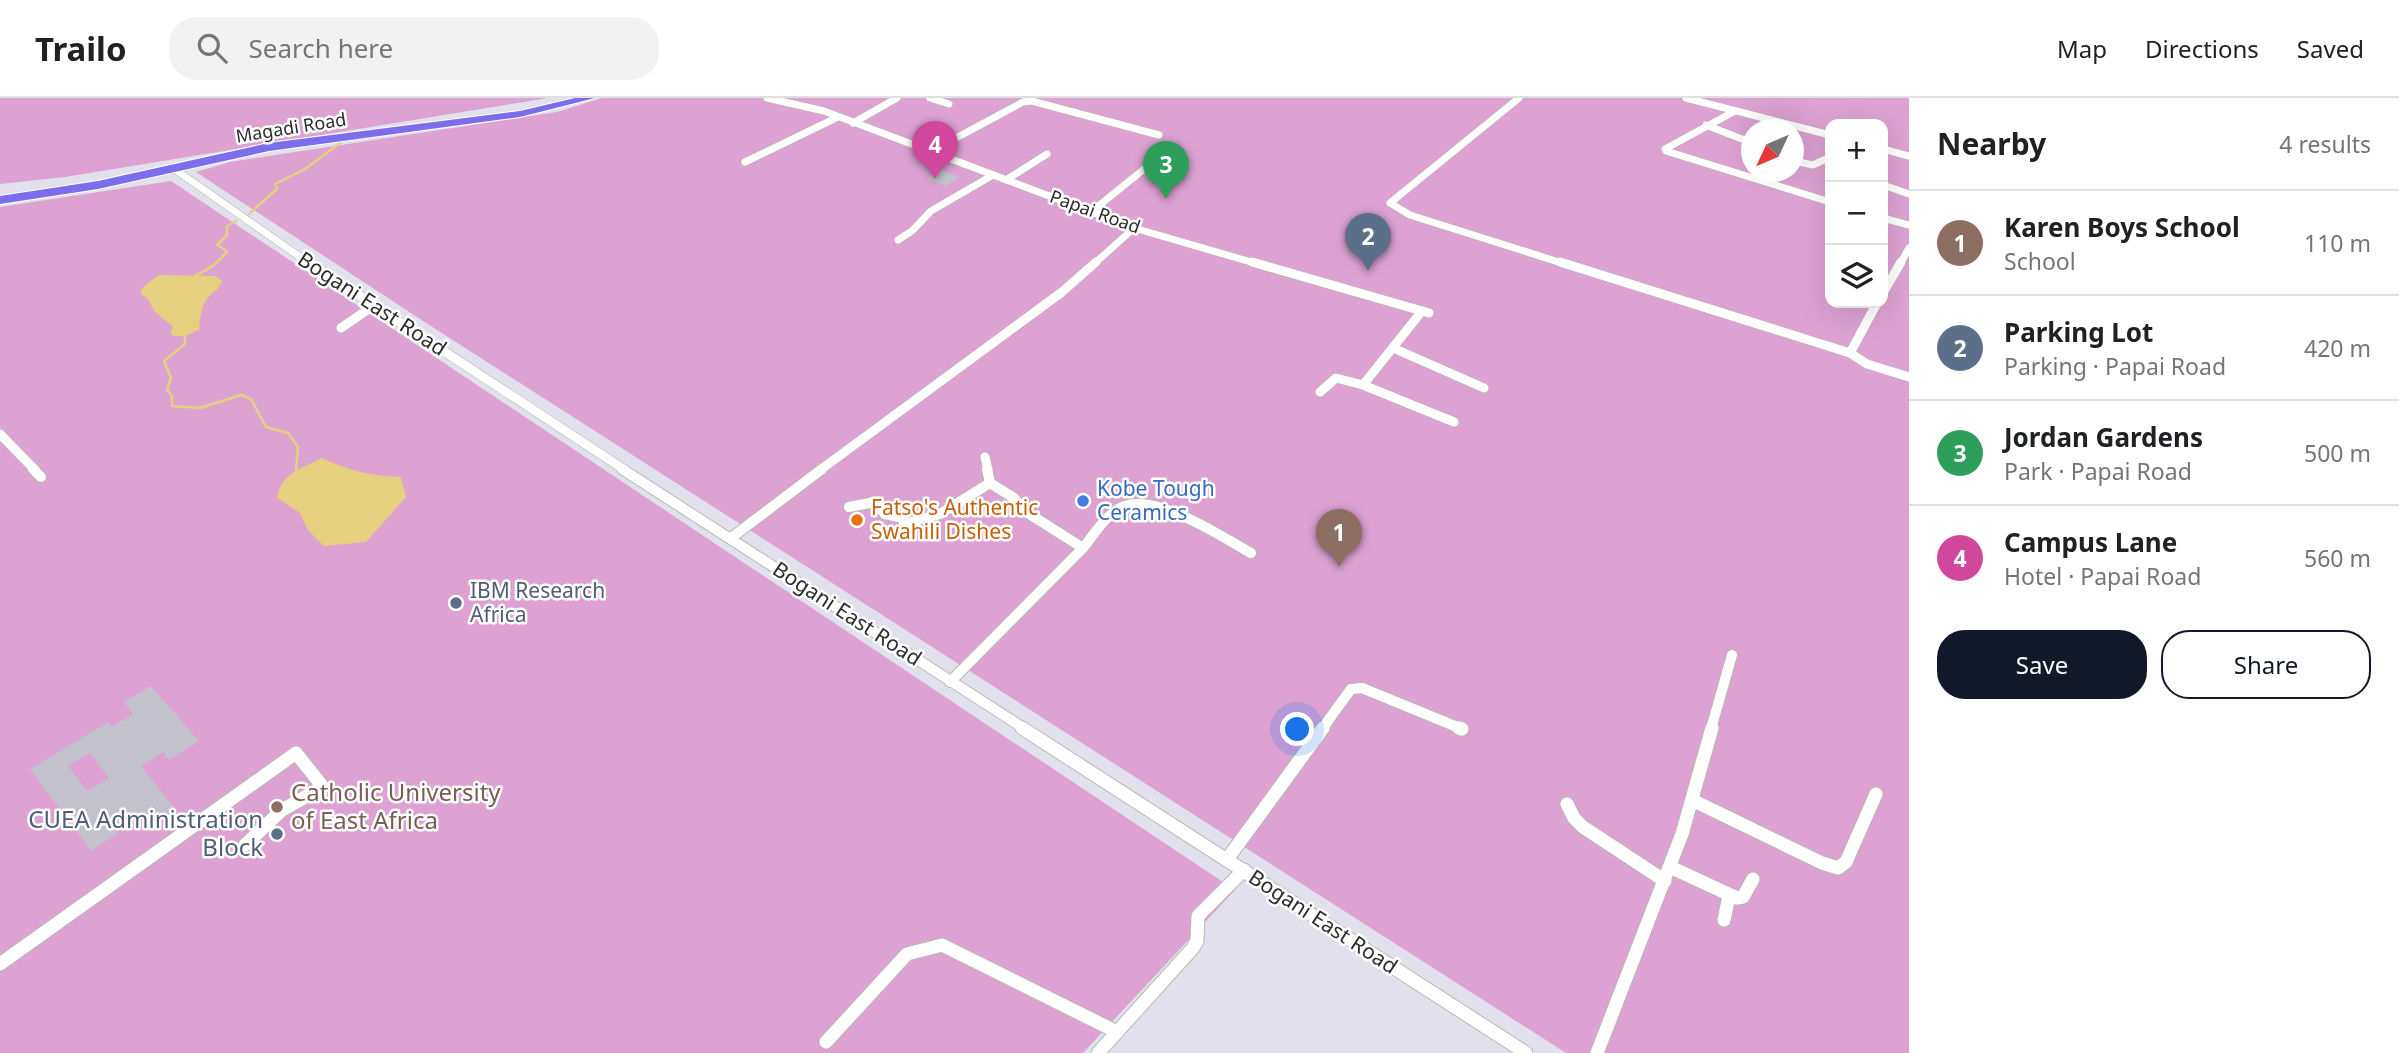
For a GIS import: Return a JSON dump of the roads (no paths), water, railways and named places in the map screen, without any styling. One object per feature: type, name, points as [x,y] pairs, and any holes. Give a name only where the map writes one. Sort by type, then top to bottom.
[{"type":"highway","name":"Magadi Road","points":[[0,200],[75,190],[269,147],[520,114],[589,98]]},
{"type":"street","name":"Papai Road","points":[[766,98],[838,117],[1134,228],[1426,312],[1393,348]]},
{"type":"street","points":[[853,123],[897,98]]},
{"type":"street","points":[[930,98],[949,104]]},
{"type":"street","points":[[1520,98],[1390,203],[1391,206],[1410,215],[1850,353],[1867,364],[1909,377]]},
{"type":"street","points":[[1686,98],[1825,134]]},
{"type":"street","points":[[930,152],[1028,101],[1159,135]]},
{"type":"street","points":[[1735,111],[1665,149],[1666,152],[1825,200]]},
{"type":"street","points":[[745,162],[838,117]]},
{"type":"street","points":[[1706,125],[1741,139]]},
{"type":"street","points":[[1888,150],[1909,156]]},
{"type":"street","points":[[1006,180],[1047,154]]},
{"type":"street","points":[[1819,164],[1825,160]]},
{"type":"street","points":[[1804,164],[1825,166]]},
{"type":"street","name":"Bogani East Road","points":[[173,168],[202,191],[373,306],[424,336],[1132,800],[1228,858],[1514,1050]]},
{"type":"street","points":[[1091,212],[1143,170]]},
{"type":"street","points":[[898,240],[912,231],[931,211],[993,175]]},
{"type":"street","points":[[1888,187],[1909,194]]},
{"type":"street","points":[[1888,219],[1909,225]]},
{"type":"street","points":[[731,538],[926,390],[1062,292],[1134,228]]},
{"type":"street","points":[[1888,284],[1909,248]]},
{"type":"street","points":[[341,328],[373,306]]},
{"type":"street","points":[[1850,353],[1874,308]]},
{"type":"street","points":[[1363,384],[1393,348],[1484,388]]},
{"type":"street","points":[[1320,392],[1336,378],[1363,384],[1454,422]]},
{"type":"street","points":[[0,434],[41,477]]},
{"type":"street","points":[[985,457],[990,483],[1014,498],[1023,510],[1083,548]]},
{"type":"street","points":[[849,507],[875,502],[885,514],[903,518],[904,524],[921,522],[939,517],[990,483]]},
{"type":"street","points":[[950,682],[1083,548],[1115,512],[1124,506],[1156,507],[1179,515],[1251,553]]},
{"type":"street","points":[[1597,1053],[1668,874],[1692,800],[1732,655]]},
{"type":"street","points":[[1228,858],[1351,689],[1362,688],[1462,729]]},
{"type":"street","points":[[0,964],[296,753],[323,787],[282,810],[245,845]]},
{"type":"street","points":[[1692,800],[1822,863],[1838,867],[1846,862],[1876,794]]},
{"type":"street","points":[[1567,804],[1574,818],[1583,827],[1668,874],[1728,896],[1743,897],[1753,879]]},
{"type":"street","points":[[1098,1053],[1194,948],[1197,941],[1198,916],[1244,870]]},
{"type":"street","points":[[1724,920],[1728,896]]},
{"type":"street","points":[[826,1042],[907,954],[942,945],[1117,1032]]},
{"type":"waterway","points":[[249,214],[277,189],[275,184],[305,169],[344,140]]},
{"type":"waterway","points":[[195,276],[213,266],[227,251],[217,245],[227,235],[227,226],[236,221]]},
{"type":"waterway","points":[[185,336],[185,344],[164,361],[171,378],[167,390],[172,396],[172,406],[200,408],[241,395],[251,399],[266,427],[288,433],[298,447],[296,470]]},
{"type":"place","name":"Campus Lane","points":[[935,179]]},
{"type":"place","name":"Jordan Gardens","points":[[1166,199]]},
{"type":"place","name":"Parking Lot","points":[[1368,271]]},
{"type":"place","name":"Kobe Tough Ceramics","points":[[1083,501]]},
{"type":"place","name":"Fatso's Authentic Swahili Dishes","points":[[857,520]]},
{"type":"place","name":"Karen Boys School","points":[[1339,567]]},
{"type":"place","name":"IBM Research Africa","points":[[456,603]]},
{"type":"place","name":"Catholic University of East Africa","points":[[277,807]]},
{"type":"place","name":"CUEA Administration Block","points":[[277,834]]}]
